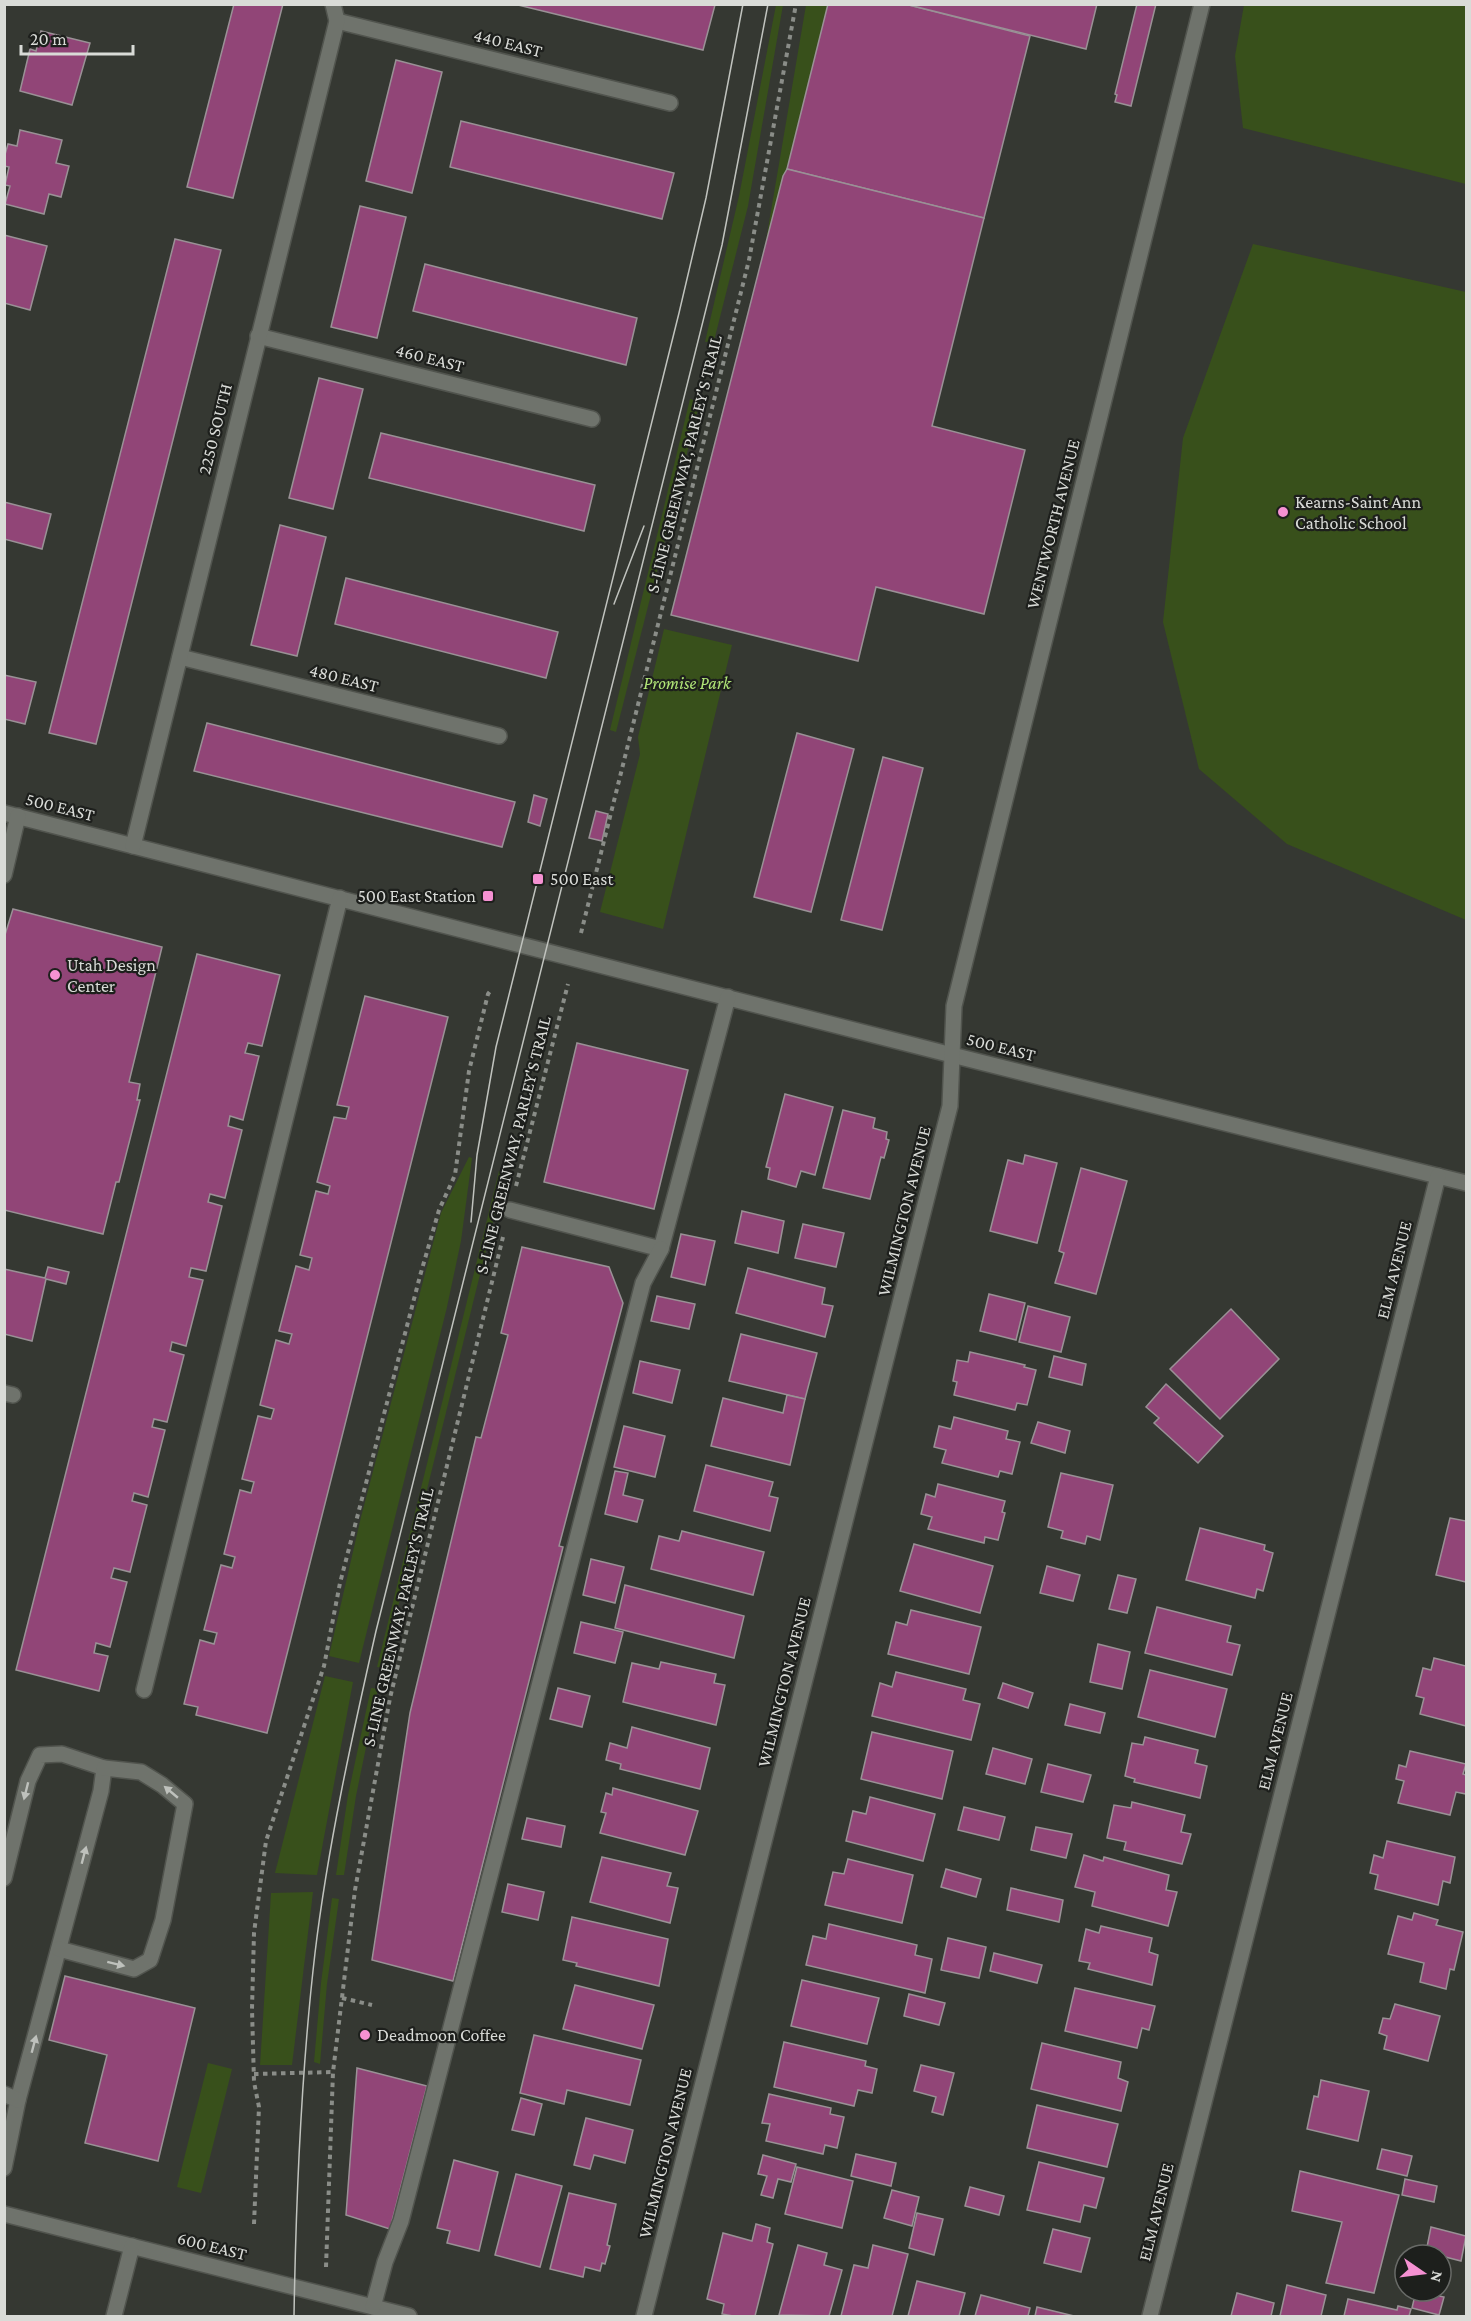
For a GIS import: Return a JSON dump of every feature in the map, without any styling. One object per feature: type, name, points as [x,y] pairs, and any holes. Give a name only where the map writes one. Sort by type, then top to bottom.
[{"type":"street","points":[[333,4],[337,21]]},
{"type":"street","name":"WENTWORTH AVENUE","points":[[952,1055],[954,1006],[1202,4]]},
{"type":"street","name":"440 EAST","points":[[337,21],[670,103]]},
{"type":"street","name":"2250 SOUTH","points":[[133,846],[337,21]]},
{"type":"street","name":"460 EAST","points":[[258,336],[592,419]]},
{"type":"street","name":"480 EAST","points":[[180,657],[499,736]]},
{"type":"street","points":[[4,875],[11,815]]},
{"type":"street","name":"500 EAST","points":[[11,815],[952,1055],[1467,1183]]},
{"type":"street","points":[[144,1690],[340,898]]},
{"type":"street","points":[[373,2307],[385,2262],[401,2221],[446,2023],[643,1283],[661,1249],[728,997]]},
{"type":"street","name":"WILMINGTON AVENUE","points":[[644,2316],[950,1106],[952,1055]]},
{"type":"street","name":"ELM AVENUE","points":[[1150,2316],[1438,1176]]},
{"type":"street","points":[[510,1210],[661,1249]]},
{"type":"street","points":[[4,1878],[28,1782],[40,1755],[62,1754],[104,1768],[141,1772],[162,1785],[185,1804],[163,1920],[150,1960],[134,1969],[59,1950]]},
{"type":"street","points":[[4,2168],[11,2097],[59,1950],[101,1791],[104,1768]]},
{"type":"street","name":"600 EAST","points":[[4,2214],[409,2316]]},
{"type":"street","points":[[114,2316],[132,2246]]},
{"type":"path","name":"S-LINE GREENWAY, PARLEY'S TRAIL","points":[[582,928],[749,260],[796,4]]},
{"type":"path","points":[[254,2224],[259,2107],[254,2074],[252,2009],[254,1933],[266,1841],[324,1666],[340,1582],[420,1276],[439,1210],[455,1175],[469,1071],[488,994],[491,990]]},
{"type":"path","name":"S-LINE GREENWAY, PARLEY'S TRAIL","points":[[326,2262],[333,2072],[355,1890],[390,1698],[566,990]]},
{"type":"path","points":[[342,1998],[372,2005]]},
{"type":"path","points":[[254,2074],[333,2072]]},
{"type":"green space","points":[[776,5],[783,5],[748,206],[714,341],[705,342],[739,196]]},
{"type":"green space","points":[[806,5],[828,5],[764,252]]},
{"type":"green space","points":[[1244,5],[1466,5],[1466,184],[1243,128],[1235,56]]},
{"type":"green space","points":[[1253,244],[1466,292],[1466,920],[1287,844],[1199,769],[1163,622],[1183,438]]},
{"type":"green space","points":[[690,399],[700,402],[616,732],[610,730]]},
{"type":"green space","name":"Promise Park","points":[[664,629],[732,645],[663,929],[600,912],[640,754],[638,737]]},
{"type":"green space","points":[[469,1157],[472,1158],[461,1241],[447,1307],[359,1663],[329,1656],[361,1517],[441,1213]]},
{"type":"green space","points":[[499,1171],[505,1173],[383,1668],[377,1667]]},
{"type":"green space","points":[[325,1676],[353,1682],[317,1875],[275,1873]]},
{"type":"green space","points":[[371,1688],[378,1689],[356,1796],[344,1875],[336,1875],[348,1795]]},
{"type":"green space","points":[[313,1892],[292,2065],[260,2065],[271,1893]]},
{"type":"green space","points":[[332,1898],[339,1899],[327,1984],[320,2064],[314,2062]]},
{"type":"green space","points":[[208,2063],[232,2069],[201,2193],[177,2187]]},
{"type":"building","points":[[234,4],[283,4],[233,198],[187,187]]},
{"type":"building","points":[[514,4],[713,4],[715,5],[703,50]]},
{"type":"building","points":[[828,4],[905,4],[1030,36],[984,218],[787,169]]},
{"type":"building","points":[[905,4],[1097,4],[1086,49]]},
{"type":"building","points":[[1137,4],[1156,4],[1131,106],[1115,102],[1117,95],[1115,94]]},
{"type":"building","points":[[41,31],[90,43],[72,105],[20,91],[30,49],[36,51]]},
{"type":"building","points":[[396,60],[442,72],[412,193],[366,181]]},
{"type":"building","points":[[461,121],[674,173],[662,219],[450,167]]},
{"type":"building","points":[[20,130],[62,140],[56,163],[69,166],[61,197],[49,194],[44,214],[5,204],[10,186],[5,185],[9,167],[4,166],[4,158],[8,144],[17,146]]},
{"type":"building","points":[[787,169],[984,218],[932,426],[1025,450],[984,614],[876,587],[858,661],[671,615],[783,176]]},
{"type":"building","points":[[360,206],[406,217],[377,338],[331,327]]},
{"type":"building","points":[[4,235],[47,246],[30,310],[4,303]]},
{"type":"building","points":[[175,239],[221,250],[96,744],[49,733]]},
{"type":"building","points":[[425,264],[637,318],[626,365],[413,311]]},
{"type":"building","points":[[319,378],[363,389],[333,509],[289,498]]},
{"type":"building","points":[[381,433],[595,485],[584,531],[369,478]]},
{"type":"building","points":[[4,502],[51,514],[42,549],[4,539]]},
{"type":"building","points":[[280,525],[326,537],[297,656],[251,645]]},
{"type":"building","points":[[346,578],[558,632],[546,678],[335,624]]},
{"type":"building","points":[[4,675],[36,682],[25,724],[4,719]]},
{"type":"building","points":[[207,723],[515,802],[502,847],[194,771]]},
{"type":"building","points":[[797,733],[854,749],[811,912],[754,897]]},
{"type":"building","points":[[883,757],[923,768],[882,930],[841,920]]},
{"type":"building","points":[[534,795],[547,799],[540,826],[528,822]]},
{"type":"building","points":[[596,811],[608,814],[602,841],[589,838]]},
{"type":"building","points":[[13,909],[162,947],[129,1082],[140,1084],[137,1100],[140,1100],[103,1234],[4,1210],[4,938]]},
{"type":"building","points":[[197,954],[280,975],[262,1046],[248,1043],[245,1053],[259,1056],[243,1120],[230,1116],[228,1126],[242,1130],[225,1198],[210,1194],[208,1202],[222,1206],[206,1271],[191,1268],[189,1277],[203,1280],[186,1346],[172,1342],[170,1351],[184,1355],[167,1422],[154,1419],[152,1427],[165,1430],[148,1497],[134,1493],[132,1501],[147,1505],[130,1572],[114,1568],[111,1578],[127,1582],[110,1647],[96,1643],[94,1653],[108,1656],[99,1691],[16,1670]]},
{"type":"building","points":[[365,996],[448,1017],[267,1733],[196,1715],[198,1707],[184,1704],[200,1640],[214,1644],[217,1633],[204,1630],[221,1565],[232,1568],[235,1557],[224,1554],[240,1490],[251,1493],[254,1482],[242,1479],[258,1416],[271,1419],[274,1409],[260,1405],[276,1340],[289,1344],[292,1334],[279,1331],[296,1266],[309,1270],[312,1258],[300,1255],[316,1191],[328,1194],[330,1186],[317,1182],[334,1117],[346,1119],[349,1107],[337,1105]]},
{"type":"building","points":[[577,1043],[688,1070],[654,1209],[544,1182]]},
{"type":"building","points":[[785,1094],[833,1107],[815,1175],[801,1171],[796,1187],[768,1179],[770,1168],[766,1167]]},
{"type":"building","points":[[843,1110],[875,1118],[873,1128],[887,1132],[886,1139],[889,1140],[884,1158],[881,1157],[870,1199],[823,1188]]},
{"type":"building","points":[[1025,1155],[1057,1163],[1037,1243],[990,1231],[1008,1160],[1023,1164]]},
{"type":"building","points":[[1081,1168],[1127,1181],[1096,1294],[1055,1283],[1064,1253],[1059,1251]]},
{"type":"building","points":[[742,1211],[784,1221],[778,1253],[735,1243]]},
{"type":"building","points":[[803,1224],[844,1233],[836,1267],[795,1258]]},
{"type":"building","points":[[681,1234],[715,1241],[705,1285],[671,1277]]},
{"type":"building","points":[[522,1247],[609,1267],[623,1303],[559,1546],[563,1547],[453,1981],[372,1960],[410,1713],[476,1437],[481,1438],[508,1335],[501,1333]]},
{"type":"building","points":[[48,1267],[69,1272],[66,1284],[46,1279],[32,1341],[4,1334],[4,1269],[45,1278]]},
{"type":"building","points":[[748,1268],[825,1288],[822,1304],[833,1306],[825,1337],[736,1313]]},
{"type":"building","points":[[989,1294],[1025,1303],[1016,1340],[980,1331]]},
{"type":"building","points":[[657,1296],[695,1304],[689,1329],[651,1321]]},
{"type":"building","points":[[1028,1306],[1070,1317],[1061,1352],[1019,1342]]},
{"type":"building","points":[[1231,1309],[1279,1359],[1220,1419],[1170,1369]]},
{"type":"building","points":[[741,1334],[817,1353],[805,1399],[729,1381]]},
{"type":"building","points":[[970,1352],[1025,1365],[1024,1367],[1036,1370],[1027,1405],[1017,1403],[1015,1410],[954,1395],[957,1382],[953,1381],[957,1360],[968,1362]]},
{"type":"building","points":[[1054,1356],[1086,1364],[1082,1385],[1049,1377]]},
{"type":"building","points":[[640,1361],[680,1370],[672,1403],[633,1393]]},
{"type":"building","points":[[1166,1384],[1223,1436],[1198,1463],[1154,1423],[1159,1418],[1146,1407]]},
{"type":"building","points":[[787,1395],[805,1399],[790,1465],[711,1446],[723,1398],[783,1413]]},
{"type":"building","points":[[954,1417],[1008,1431],[1006,1439],[1020,1442],[1012,1474],[1000,1471],[998,1477],[942,1463],[946,1450],[934,1447],[939,1426],[951,1429]]},
{"type":"building","points":[[1038,1422],[1070,1431],[1065,1453],[1031,1443]]},
{"type":"building","points":[[624,1426],[665,1436],[655,1477],[614,1467]]},
{"type":"building","points":[[706,1465],[773,1482],[769,1496],[778,1498],[770,1531],[694,1511]]},
{"type":"building","points":[[615,1471],[628,1473],[623,1495],[643,1500],[637,1522],[605,1514]]},
{"type":"building","points":[[1061,1473],[1113,1485],[1100,1540],[1087,1536],[1085,1544],[1061,1538],[1063,1531],[1048,1527]]},
{"type":"building","points":[[938,1484],[1005,1501],[1002,1512],[1005,1513],[998,1540],[985,1537],[984,1543],[928,1529],[932,1517],[921,1514],[926,1494],[935,1497]]},
{"type":"building","points":[[1450,1518],[1466,1521],[1466,1582],[1436,1575]]},
{"type":"building","points":[[1200,1528],[1265,1545],[1264,1550],[1273,1553],[1263,1591],[1257,1589],[1255,1598],[1186,1580]]},
{"type":"building","points":[[682,1531],[764,1552],[753,1595],[651,1569],[659,1536],[679,1541]]},
{"type":"building","points":[[914,1544],[993,1566],[980,1613],[900,1591]]},
{"type":"building","points":[[591,1559],[624,1567],[615,1603],[583,1595]]},
{"type":"building","points":[[1047,1566],[1080,1575],[1073,1601],[1040,1593]]},
{"type":"building","points":[[1118,1575],[1136,1579],[1127,1613],[1109,1609]]},
{"type":"building","points":[[625,1585],[744,1616],[734,1658],[615,1628]]},
{"type":"building","points":[[1157,1607],[1231,1626],[1227,1642],[1240,1645],[1232,1675],[1145,1653]]},
{"type":"building","points":[[911,1610],[981,1627],[969,1674],[888,1654],[896,1622],[907,1625]]},
{"type":"building","points":[[581,1622],[623,1632],[615,1663],[574,1653]]},
{"type":"building","points":[[1098,1644],[1130,1652],[1122,1689],[1090,1682]]},
{"type":"building","points":[[1434,1658],[1466,1666],[1466,1726],[1420,1714],[1424,1698],[1416,1696],[1423,1668],[1431,1670]]},
{"type":"building","points":[[661,1662],[716,1674],[714,1683],[725,1685],[716,1725],[623,1702],[632,1663],[659,1669]]},
{"type":"building","points":[[1150,1670],[1227,1689],[1215,1737],[1138,1717]]},
{"type":"building","points":[[896,1672],[966,1689],[963,1700],[980,1704],[971,1740],[872,1716],[880,1683],[892,1687]]},
{"type":"building","points":[[1003,1683],[1033,1693],[1028,1708],[998,1698]]},
{"type":"building","points":[[558,1688],[590,1696],[582,1727],[550,1719]]},
{"type":"building","points":[[1070,1704],[1105,1713],[1100,1733],[1065,1725]]},
{"type":"building","points":[[632,1727],[710,1748],[700,1789],[620,1769],[621,1764],[606,1760],[610,1743],[627,1748]]},
{"type":"building","points":[[872,1732],[953,1751],[942,1799],[861,1779]]},
{"type":"building","points":[[1145,1737],[1198,1750],[1195,1763],[1207,1766],[1200,1798],[1134,1782],[1135,1779],[1125,1776],[1132,1743],[1143,1745]]},
{"type":"building","points":[[993,1748],[1032,1759],[1025,1784],[986,1774]]},
{"type":"building","points":[[1410,1751],[1466,1764],[1463,1774],[1466,1775],[1466,1794],[1456,1792],[1450,1815],[1398,1803],[1404,1781],[1396,1779],[1399,1765],[1406,1767]]},
{"type":"building","points":[[1048,1764],[1091,1775],[1083,1802],[1041,1792]]},
{"type":"building","points":[[613,1788],[698,1811],[685,1855],[600,1833],[606,1813],[601,1812],[606,1793],[612,1795]]},
{"type":"building","points":[[870,1797],[935,1814],[923,1861],[846,1841],[853,1811],[866,1814]]},
{"type":"building","points":[[1132,1802],[1185,1815],[1181,1832],[1191,1834],[1182,1864],[1124,1850],[1126,1842],[1107,1838],[1114,1805],[1131,1808]]},
{"type":"building","points":[[964,1807],[1005,1817],[999,1840],[958,1830]]},
{"type":"building","points":[[527,1818],[565,1826],[561,1847],[522,1839]]},
{"type":"building","points":[[1036,1827],[1072,1834],[1066,1858],[1031,1850]]},
{"type":"building","points":[[1387,1841],[1455,1857],[1450,1883],[1443,1881],[1438,1905],[1375,1889],[1378,1875],[1370,1873],[1374,1855],[1383,1858]]},
{"type":"building","points":[[1084,1855],[1103,1861],[1104,1857],[1169,1875],[1166,1890],[1177,1892],[1168,1926],[1092,1906],[1095,1892],[1075,1887]]},
{"type":"building","points":[[602,1857],[671,1873],[667,1886],[678,1888],[670,1923],[590,1902]]},
{"type":"building","points":[[848,1859],[913,1875],[902,1923],[825,1905],[833,1872],[844,1874]]},
{"type":"building","points":[[946,1869],[981,1879],[976,1897],[941,1887]]},
{"type":"building","points":[[508,1884],[544,1892],[538,1920],[502,1912]]},
{"type":"building","points":[[1011,1888],[1063,1900],[1059,1922],[1007,1910]]},
{"type":"building","points":[[1414,1913],[1438,1920],[1436,1925],[1463,1932],[1454,1970],[1450,1969],[1446,1989],[1420,1982],[1424,1963],[1388,1954],[1398,1916],[1412,1920]]},
{"type":"building","points":[[572,1917],[668,1939],[659,1986],[576,1966],[577,1963],[563,1960]]},
{"type":"building","points":[[829,1924],[917,1945],[915,1955],[932,1959],[925,1993],[806,1965],[813,1936],[826,1939]]},
{"type":"building","points":[[1101,1926],[1152,1938],[1149,1952],[1158,1955],[1152,1985],[1088,1969],[1090,1963],[1079,1961],[1086,1929],[1099,1933]]},
{"type":"building","points":[[948,1938],[986,1947],[979,1978],[941,1970]]},
{"type":"building","points":[[994,1953],[1042,1965],[1037,1983],[990,1971]]},
{"type":"building","points":[[65,1976],[195,2008],[158,2161],[85,2143],[107,2055],[49,2040]]},
{"type":"building","points":[[802,1980],[879,1998],[867,2044],[791,2026]]},
{"type":"building","points":[[575,1985],[654,2005],[642,2049],[563,2029]]},
{"type":"building","points":[[1075,1988],[1155,2006],[1149,2030],[1142,2028],[1137,2048],[1065,2031]]},
{"type":"building","points":[[909,1994],[945,2003],[939,2025],[904,2016]]},
{"type":"building","points":[[1395,2004],[1440,2016],[1428,2061],[1384,2049],[1387,2036],[1379,2033],[1383,2018],[1390,2019]]},
{"type":"building","points":[[534,2035],[641,2060],[630,2105],[567,2090],[564,2104],[520,2093]]},
{"type":"building","points":[[784,2042],[866,2061],[865,2066],[877,2069],[872,2093],[858,2090],[854,2106],[774,2087]]},
{"type":"building","points":[[1042,2043],[1121,2062],[1118,2078],[1128,2082],[1121,2111],[1031,2089]]},
{"type":"building","points":[[921,2065],[954,2073],[943,2115],[932,2112],[936,2097],[914,2091]]},
{"type":"building","points":[[357,2068],[427,2086],[390,2229],[346,2215]]},
{"type":"building","points":[[1321,2080],[1369,2091],[1358,2141],[1307,2129],[1314,2096],[1318,2097]]},
{"type":"building","points":[[769,2094],[831,2108],[830,2114],[844,2117],[837,2148],[825,2145],[823,2154],[766,2141],[770,2124],[762,2123]]},
{"type":"building","points":[[521,2098],[542,2104],[534,2135],[512,2130]]},
{"type":"building","points":[[1037,2105],[1118,2124],[1107,2167],[1027,2148]]},
{"type":"building","points":[[586,2118],[633,2130],[625,2163],[594,2155],[590,2169],[574,2165]]},
{"type":"building","points":[[1382,2149],[1412,2156],[1407,2176],[1377,2169]]},
{"type":"building","points":[[856,2154],[896,2163],[891,2186],[851,2176]]},
{"type":"building","points":[[763,2155],[796,2164],[791,2182],[778,2179],[773,2198],[761,2195],[767,2176],[758,2174]]},
{"type":"building","points":[[454,2160],[498,2172],[479,2251],[447,2243],[450,2231],[437,2228]]},
{"type":"building","points":[[1039,2162],[1104,2178],[1096,2208],[1084,2205],[1080,2222],[1027,2210]]},
{"type":"building","points":[[797,2167],[853,2181],[842,2228],[785,2214]]},
{"type":"building","points":[[1300,2171],[1399,2195],[1374,2293],[1326,2283],[1342,2222],[1292,2211]]},
{"type":"building","points":[[516,2174],[562,2186],[540,2267],[495,2255]]},
{"type":"building","points":[[1405,2179],[1437,2186],[1434,2202],[1402,2195]]},
{"type":"building","points":[[970,2187],[1004,2196],[999,2215],[965,2206]]},
{"type":"building","points":[[892,2190],[919,2197],[912,2226],[884,2218]]},
{"type":"building","points":[[569,2193],[616,2204],[605,2264],[602,2263],[600,2271],[585,2267],[583,2277],[550,2269]]},
{"type":"building","points":[[917,2213],[943,2219],[934,2255],[909,2248]]},
{"type":"building","points":[[756,2224],[770,2228],[767,2242],[773,2244],[755,2316],[722,2314],[724,2304],[707,2299],[723,2233],[752,2241]]},
{"type":"building","points":[[1431,2227],[1466,2236],[1461,2261],[1453,2259],[1453,2243],[1428,2243]]},
{"type":"building","points":[[1053,2229],[1090,2238],[1081,2272],[1044,2263]]},
{"type":"building","points":[[798,2245],[827,2253],[824,2265],[842,2270],[829,2316],[779,2315]]},
{"type":"building","points":[[873,2245],[908,2254],[892,2316],[841,2316],[854,2265],[868,2268]]},
{"type":"building","points":[[917,2281],[965,2293],[959,2316],[908,2316]]},
{"type":"building","points":[[1287,2285],[1326,2295],[1321,2316],[1280,2316]]},
{"type":"building","points":[[1237,2293],[1274,2303],[1271,2316],[1231,2316]]},
{"type":"building","points":[[981,2295],[1030,2308],[1028,2316],[975,2316]]},
{"type":"building","points":[[1348,2299],[1397,2310],[1398,2306],[1411,2309],[1409,2316],[1344,2316]]},
{"type":"building","points":[[1413,2303],[1442,2303],[1439,2315],[1412,2308]]},
{"type":"building","points":[[1037,2307],[1074,2316],[1035,2316]]},
{"type":"tram line","points":[[471,1222],[477,1155],[496,1047],[679,313],[706,198],[743,4]]},
{"type":"tram line","points":[[294,2316],[300,2134],[310,1998],[327,1872],[350,1751],[376,1631],[722,245],[768,4]]},
{"type":"tram line","points":[[614,604],[644,526]]},
{"type":"place","name":"Kearns-Saint Ann Catholic School","points":[[1283,512]]},
{"type":"place","name":"500 East","points":[[538,879]]},
{"type":"place","name":"500 East Station","points":[[488,896]]},
{"type":"place","name":"Utah Design Center","points":[[55,975]]},
{"type":"place","name":"Deadmoon Coffee","points":[[365,2035]]}]
